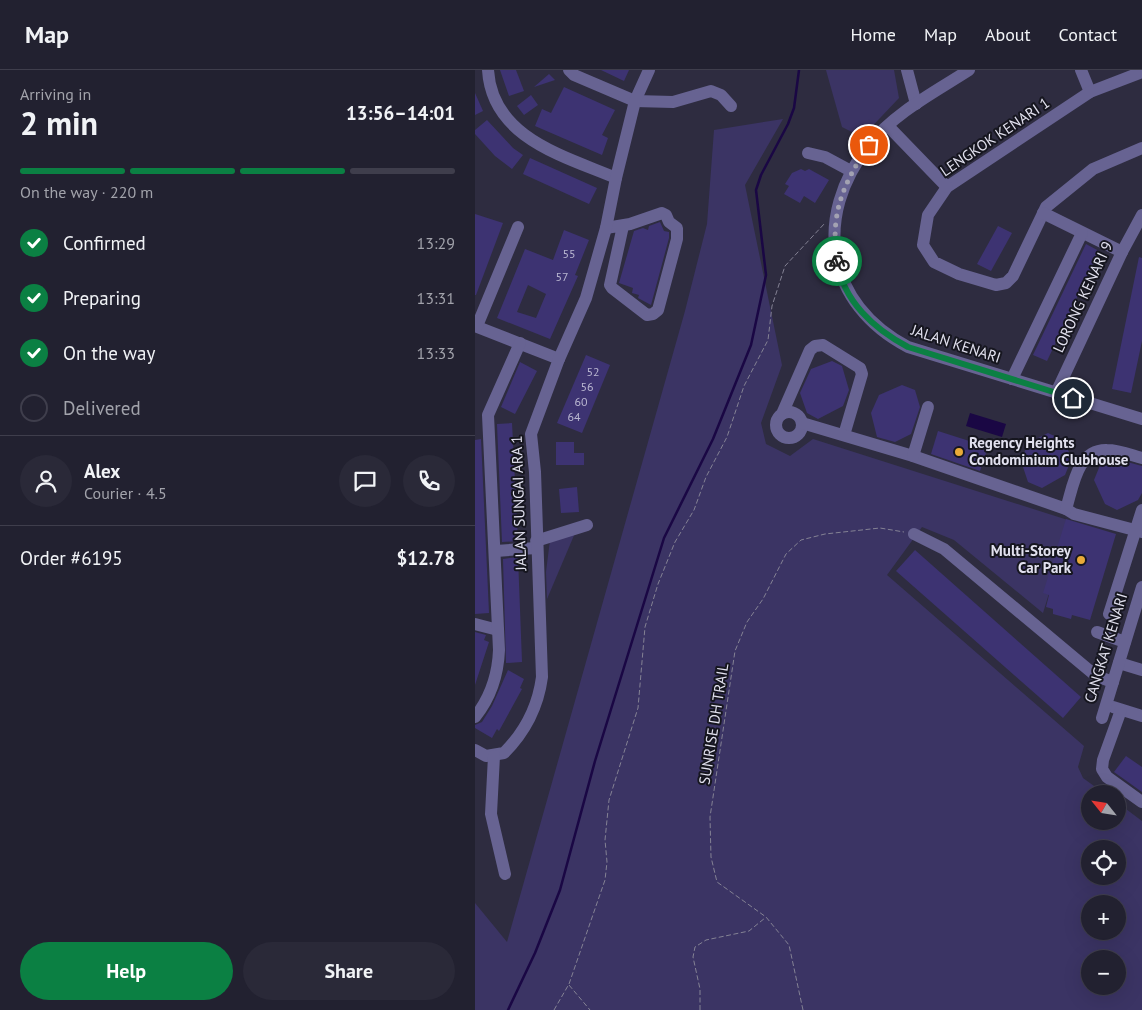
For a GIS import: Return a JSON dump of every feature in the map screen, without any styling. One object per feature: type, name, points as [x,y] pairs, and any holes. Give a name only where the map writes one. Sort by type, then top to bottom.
[{"type":"street","points":[[488,70],[494,97],[511,125],[525,137],[542,147],[616,178]]},
{"type":"street","points":[[569,70],[574,75],[635,101],[673,102],[711,91],[721,96],[731,106]]},
{"type":"street","name":"JALAN SUNGAI ARA 1","points":[[494,756],[504,753],[514,743],[540,697],[542,677],[535,472],[531,434],[559,359],[586,298],[606,228],[635,101],[649,70]]},
{"type":"street","points":[[907,70],[916,104]]},
{"type":"street","name":"JALAN KENARI","points":[[969,70],[916,104],[888,126],[869,145],[851,171],[843,190],[837,213],[834,240],[838,266],[847,291],[870,322],[893,339],[908,347],[1142,419]]},
{"type":"street","points":[[1081,70],[1090,92]]},
{"type":"street","name":"LENGKOK KENARI 1","points":[[1142,72],[1090,92],[947,187],[928,215],[922,238],[929,257],[934,262],[959,274],[995,285],[1006,283],[1013,276],[1043,213],[1051,203],[1093,169],[1142,148]]},
{"type":"street","points":[[888,126],[947,187]]},
{"type":"street","points":[[808,153],[825,157],[851,171]]},
{"type":"street","points":[[606,228],[623,226],[661,213],[666,214],[669,222],[677,228],[677,239],[658,310],[653,314],[647,315],[610,285],[623,226]]},
{"type":"street","points":[[1043,213],[1122,252]]},
{"type":"street","name":"LORONG KENARI 9","points":[[1056,393],[1122,252],[1142,215]]},
{"type":"street","points":[[518,227],[476,326],[559,359]]},
{"type":"street","points":[[1012,379],[1082,233]]},
{"type":"street","points":[[475,717],[485,704],[498,673],[496,551],[488,415],[520,343]]},
{"type":"street","points":[[803,423],[797,436],[792,438],[782,436],[776,424],[810,350],[815,346],[823,346],[860,368],[862,374],[844,435]]},
{"type":"street","points":[[913,456],[928,407]]},
{"type":"street","points":[[782,414],[788,412],[796,414],[803,423],[913,456],[1066,509],[1078,508],[1129,522],[1140,523],[1109,614]]},
{"type":"street","points":[[1066,509],[1079,467],[1093,454],[1107,450],[1142,458]]},
{"type":"street","points":[[496,551],[536,544],[587,525]]},
{"type":"street","points":[[914,534],[944,550],[1096,676],[1113,682]]},
{"type":"street","name":"CANGKAT KENARI","points":[[1102,718],[1114,707],[1113,682],[1125,642],[1137,623],[1142,587]]},
{"type":"street","points":[[475,624],[498,630]]},
{"type":"street","points":[[1097,632],[1125,642]]},
{"type":"street","points":[[1119,663],[1142,670]]},
{"type":"street","points":[[1142,716],[1114,707],[1102,770],[1107,777],[1142,802]]},
{"type":"street","points":[[475,750],[484,755],[494,756],[491,814],[505,874]]},
{"type":"path","points":[[554,1010],[569,984],[605,880],[607,862],[605,840],[609,800],[638,708],[645,627],[658,584],[675,542],[694,510],[706,477],[727,437],[744,386],[768,340],[772,306],[785,266],[815,232],[837,213]]},
{"type":"path","name":"SUNRISE DH TRAIL","points":[[803,1010],[789,945],[766,917],[717,882],[711,857],[710,817],[735,651],[747,622],[763,599],[786,554],[801,540],[825,534],[880,528],[914,534]]},
{"type":"path","points":[[700,1010],[700,989],[693,957],[695,947],[706,940],[749,931],[766,917]]},
{"type":"path","points":[[569,984],[591,1010]]},
{"type":"shaded area","points":[[826,70],[894,70],[899,98],[862,137],[842,127]]},
{"type":"shaded area","points":[[783,119],[745,185],[782,365],[761,423],[766,444],[790,456],[813,439],[1071,521],[1043,613],[954,540],[922,527],[887,575],[1084,746],[1078,767],[1083,778],[1093,785],[1081,785],[1081,830],[1126,830],[1126,809],[1142,821],[1142,1010],[475,1010],[475,903],[507,942],[685,311],[707,224],[714,130]]},
{"type":"shaded area","points":[[970,413],[1006,424],[1002,437],[966,426]]},
{"type":"shaded area","points":[[575,533],[547,599],[546,572],[550,540]]},
{"type":"building","points":[[500,70],[516,70],[524,91],[509,96]]},
{"type":"building","points":[[601,70],[629,70],[624,81]]},
{"type":"building","points":[[549,74],[555,80],[534,87]]},
{"type":"building","points":[[564,87],[615,110],[602,135],[608,138],[602,155],[535,126],[542,109],[551,113]]},
{"type":"building","points":[[475,93],[483,111],[475,115]]},
{"type":"building","points":[[531,95],[538,105],[524,115],[517,106]]},
{"type":"building","points":[[487,120],[513,148],[523,155],[512,169],[495,156],[475,134],[475,130]]},
{"type":"building","points":[[530,158],[597,188],[589,204],[523,174]]},
{"type":"building","points":[[801,169],[805,171],[809,169],[829,180],[815,203],[804,196],[800,203],[784,194],[789,186],[785,184],[792,173]]},
{"type":"building","points":[[475,214],[503,223],[476,295],[475,295]]},
{"type":"building","points":[[660,222],[664,231],[669,232],[669,238],[651,305],[638,298],[639,295],[632,293],[633,288],[619,283],[634,231],[643,228],[648,230],[649,226]]},
{"type":"building","points":[[998,226],[1012,233],[991,271],[977,264]]},
{"type":"building","points":[[564,230],[589,240],[575,275],[578,276],[550,339],[497,318],[525,249],[553,260]],"holes":[[[528,285],[546,294],[536,318],[517,312]]]},
{"type":"building","points":[[1086,244],[1099,251],[1047,361],[1033,355]]},
{"type":"building","points":[[1139,257],[1142,258],[1142,341],[1131,393],[1112,389]]},
{"type":"building","points":[[586,355],[610,365],[582,433],[557,423]]},
{"type":"building","points":[[832,361],[842,366],[849,390],[843,406],[818,419],[807,413],[800,393],[811,369]]},
{"type":"building","points":[[520,362],[537,371],[515,414],[501,407]]},
{"type":"building","points":[[902,385],[915,390],[920,407],[911,434],[895,442],[877,437],[871,413],[879,395]]},
{"type":"building","points":[[512,423],[518,541],[502,542],[497,424]]},
{"type":"building","name":"Regency Heights Condominium Clubhouse","points":[[938,431],[988,447],[980,471],[931,454]]},
{"type":"building","points":[[1048,433],[1063,440],[1072,458],[1065,475],[1042,488],[1028,482],[1021,461],[1028,443]]},
{"type":"building","points":[[481,439],[489,613],[475,614],[475,440]]},
{"type":"building","points":[[556,442],[574,442],[574,453],[584,453],[584,465],[556,465]]},
{"type":"building","points":[[1116,459],[1142,466],[1142,493],[1138,500],[1117,510],[1105,504],[1094,480],[1101,463]]},
{"type":"building","points":[[577,487],[579,512],[561,513],[559,489]]},
{"type":"building","name":"Multi-Storey Car Park","points":[[1066,519],[1116,534],[1090,620],[1072,615],[1071,619],[1053,614],[1053,609],[1046,607],[1049,595],[1043,593]]},
{"type":"building","points":[[915,550],[1081,697],[1063,718],[896,571]]},
{"type":"building","points":[[518,557],[522,662],[506,663],[503,559]]},
{"type":"building","points":[[475,632],[486,635],[484,640],[489,642],[475,685]]},
{"type":"building","points":[[508,670],[524,679],[520,688],[522,689],[499,731],[497,729],[492,738],[475,728],[475,725],[482,722],[492,706]]},
{"type":"building","points":[[1126,756],[1142,767],[1142,792],[1114,772]]},
{"type":"waterway","points":[[508,1010],[535,953],[560,890],[595,761],[664,538],[713,439],[751,345],[766,275],[756,190],[761,175],[788,124],[794,108],[799,70]]},
{"type":"way so far","points":[[837,261],[834,240],[837,213],[843,190],[851,171],[869,145]]},
{"type":"place","name":"Regency Heights Condominium Clubhouse","points":[[959,452]]},
{"type":"place","name":"Multi-Storey Car Park","points":[[1081,560]]},
{"type":"route","points":[[837,261],[847,291],[862,313],[877,328],[893,339],[908,347],[1073,398]]}]
